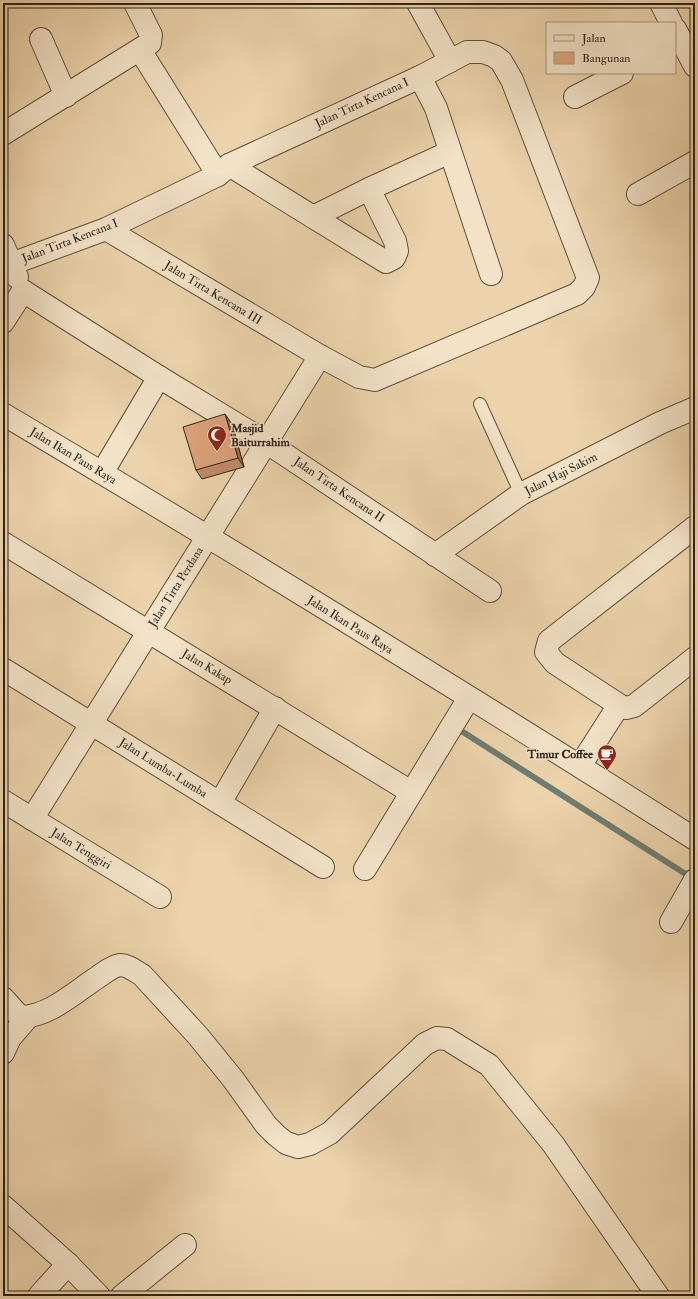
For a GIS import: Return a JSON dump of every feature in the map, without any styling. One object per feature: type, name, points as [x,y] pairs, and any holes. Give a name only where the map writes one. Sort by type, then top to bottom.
[{"type":"street","points":[[3,134],[150,43],[151,35],[135,3]]},
{"type":"street","points":[[418,3],[450,61]]},
{"type":"street","points":[[661,3],[671,22]]},
{"type":"street","points":[[41,38],[66,96]]},
{"type":"street","points":[[677,40],[695,66]]},
{"type":"street","points":[[140,50],[224,170],[313,217],[386,262],[394,258],[397,251],[395,241],[369,189]]},
{"type":"street","name":"Jalan Tirta Kencana I","points":[[7,255],[106,229],[224,170],[420,77],[467,52],[483,52],[494,56],[508,71],[588,278]]},
{"type":"street","points":[[575,97],[620,74]]},
{"type":"street","points":[[420,77],[436,108],[491,274]]},
{"type":"street","points":[[313,217],[369,189],[450,152]]},
{"type":"street","points":[[638,194],[695,162]]},
{"type":"street","name":"Jalan Tirta Kencana III","points":[[106,229],[320,356],[359,377],[375,380],[577,294],[584,287],[588,278]]},
{"type":"street","points":[[3,322],[23,291],[7,255]]},
{"type":"street","name":"Jalan Tirta Kencana II","points":[[23,291],[159,377],[266,442],[490,591]]},
{"type":"street","name":"Jalan Tirta Perdana","points":[[32,819],[320,356]]},
{"type":"street","points":[[102,473],[159,377]]},
{"type":"street","name":"Jalan Haji Sakim","points":[[435,555],[521,494],[660,423],[695,408]]},
{"type":"street","name":"Jalan Ikan Paus Raya","points":[[3,414],[207,536],[460,714],[580,766],[695,839]]},
{"type":"street","points":[[695,527],[549,641],[546,652],[555,663],[619,705],[626,708],[634,706],[695,658]]},
{"type":"street","name":"Jalan Kakap","points":[[3,543],[411,792]]},
{"type":"street","name":"Jalan Lumba-Lumba","points":[[3,669],[323,867]]},
{"type":"street","points":[[580,766],[619,705]]},
{"type":"street","points":[[220,803],[274,708]]},
{"type":"street","points":[[365,869],[460,714]]},
{"type":"street","name":"Jalan Tenggiri","points":[[3,801],[160,897]]},
{"type":"street","points":[[671,922],[695,880]]},
{"type":"street","points":[[3,998],[20,1017],[28,1017],[38,1014],[59,1003],[108,970],[119,965],[131,968],[142,975],[198,1036],[233,1079],[266,1125],[286,1143],[298,1147],[310,1144],[330,1133],[426,1044],[438,1038],[447,1039],[489,1065],[553,1144],[658,1296]]},
{"type":"street","points":[[3,1053],[10,1038],[28,1017]]},
{"type":"street","points":[[3,1206],[68,1264],[99,1296]]},
{"type":"street","points":[[122,1296],[185,1245]]},
{"type":"street","points":[[39,1296],[68,1264]]},
{"type":"lane","points":[[480,404],[521,494]]},
{"type":"building","name":"Masjid Baiturrahim","points":[[225,414],[238,458],[196,470],[183,427]]},
{"type":"waterway","points":[[463,732],[684,873],[694,875]]},
{"type":"place","name":"Masjid Baiturrahim","points":[[217,452]]},
{"type":"place","name":"Timur Coffee","points":[[607,771]]}]
